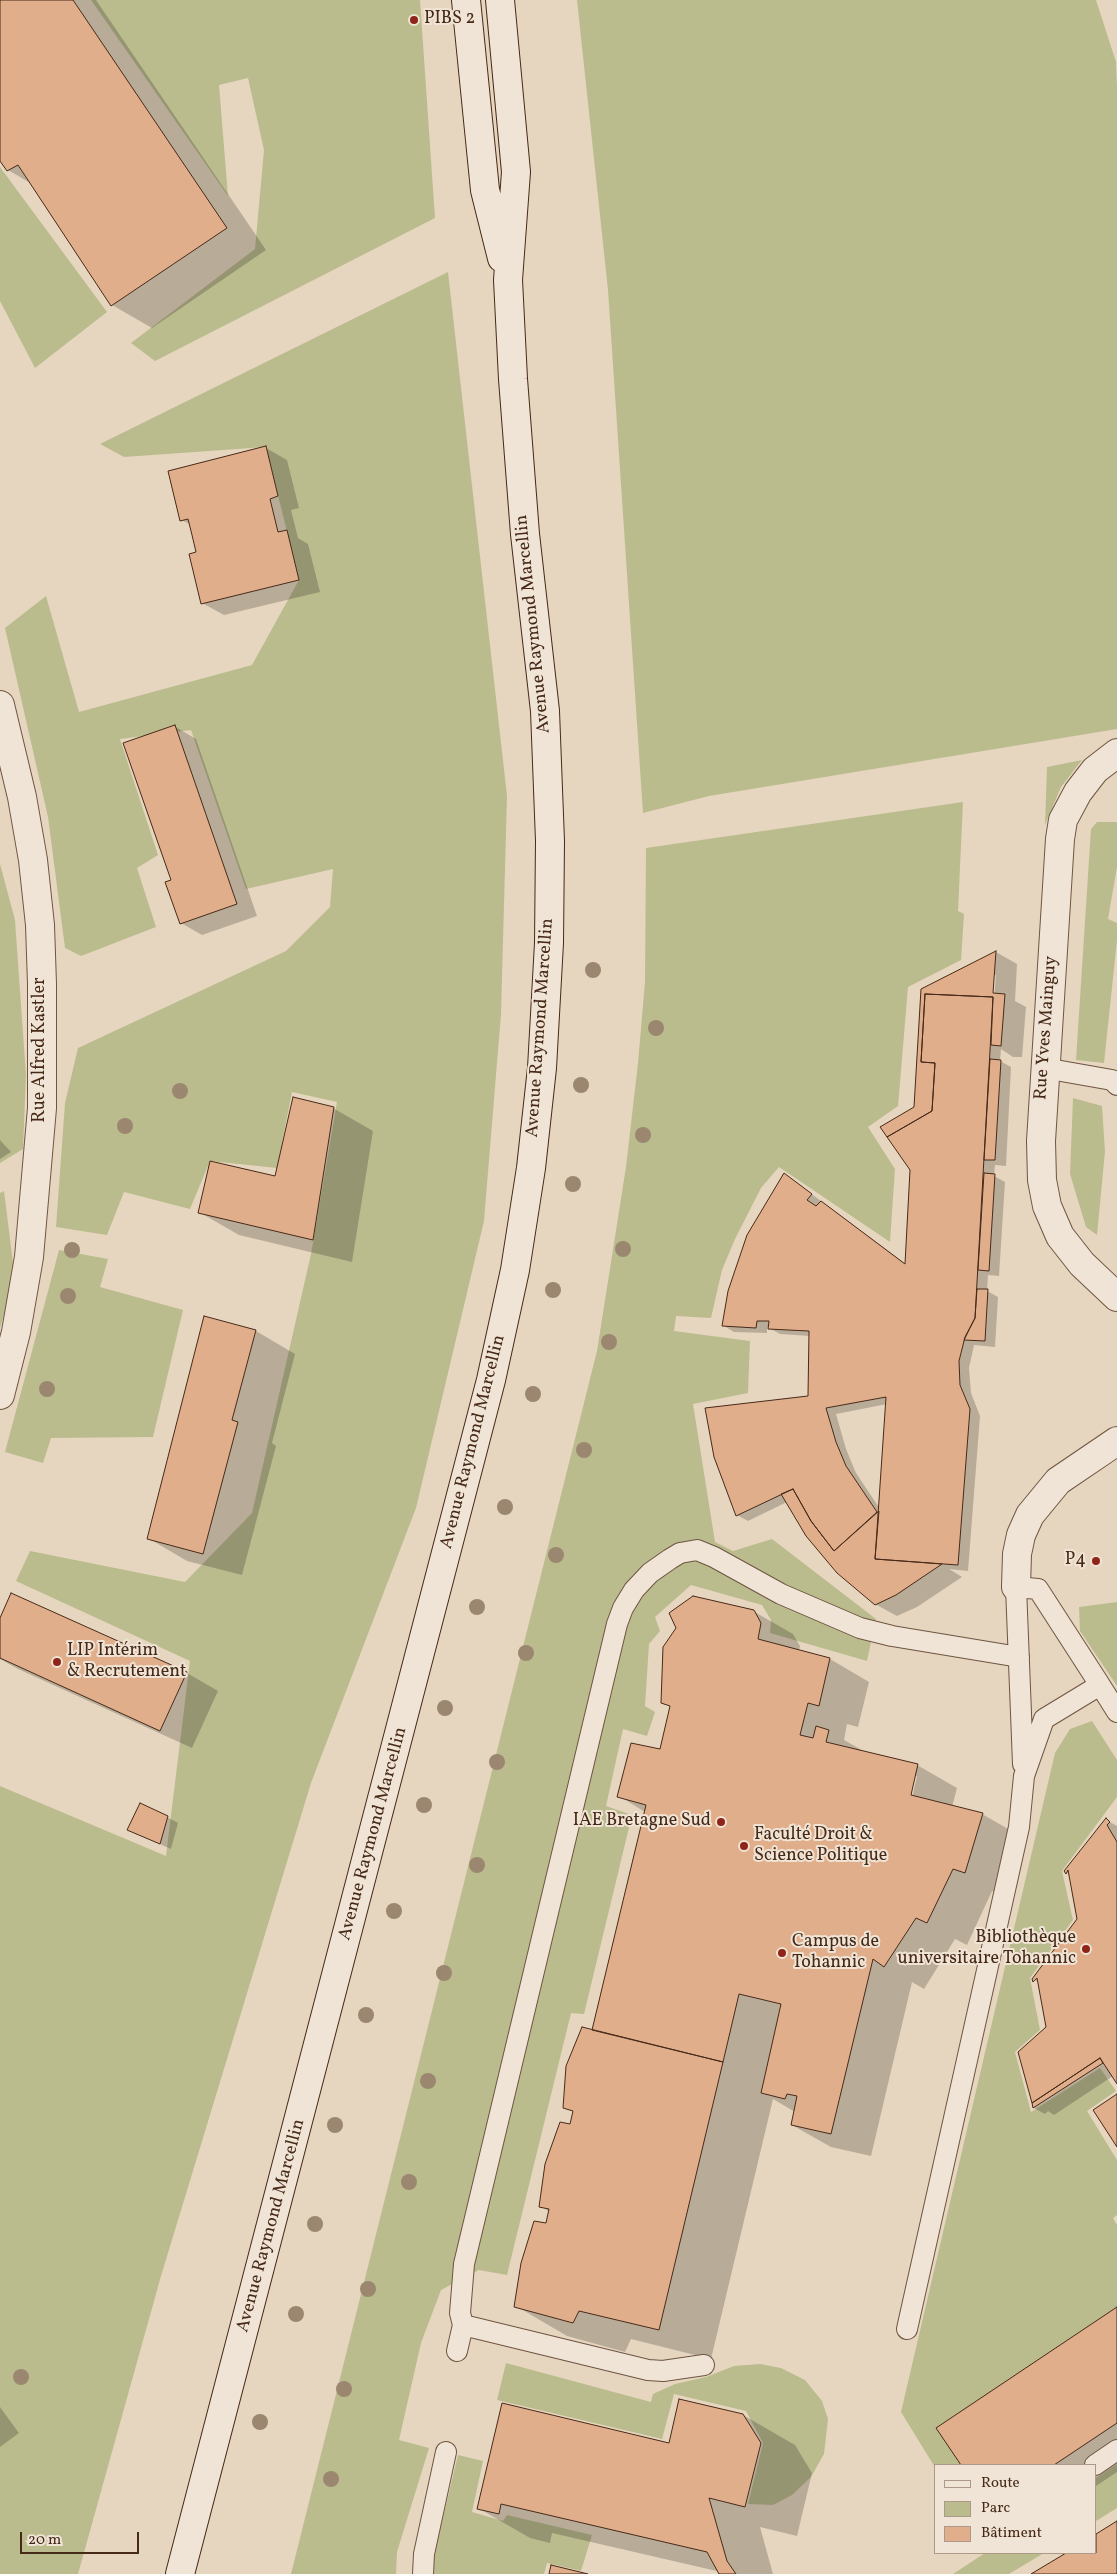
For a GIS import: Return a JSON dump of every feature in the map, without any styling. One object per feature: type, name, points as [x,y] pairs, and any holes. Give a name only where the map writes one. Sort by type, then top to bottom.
[{"type":"main road","name":"Avenue Raymond Marcellin","points":[[466,0],[485,190],[508,280]]},
{"type":"main road","name":"Avenue Raymond Marcellin","points":[[180,2574],[488,1389],[515,1270],[531,1168],[542,1068],[549,943],[550,851],[545,711],[525,534],[508,280],[516,172],[500,0]]},
{"type":"main road","name":"Rue Alfred Kastler","points":[[0,705],[22,797],[33,860],[40,925],[42,1108],[29,1258],[16,1332],[0,1396]]},
{"type":"main road","name":"Rue Yves Mainguy","points":[[1117,753],[1095,770],[1078,792],[1063,820],[1060,839],[1040,1141],[1042,1180],[1047,1206],[1060,1236],[1069,1249],[1117,1297]]},
{"type":"main road","points":[[1016,1587],[1016,1562],[1021,1535],[1030,1515],[1058,1481],[1115,1446]]},
{"type":"lane","points":[[1044,1068],[1112,1080],[1117,1086]]},
{"type":"lane","points":[[457,2351],[463,2326],[460,2313],[460,2294],[466,2254],[617,1624],[623,1608],[634,1590],[650,1573],[670,1559],[680,1554],[697,1550],[714,1557],[781,1594],[860,1628],[892,1636],[1019,1657]]},
{"type":"lane","points":[[907,2329],[1018,1827],[1024,1776],[1016,1587],[1038,1589],[1117,1712]]},
{"type":"lane","points":[[1024,1776],[1044,1718],[1100,1685]]},
{"type":"lane","points":[[463,2326],[648,2370],[663,2371],[704,2364]]},
{"type":"lane","points":[[1096,2464],[1117,2450]]},
{"type":"lane","points":[[423,2574],[424,2554],[446,2452]]},
{"type":"green space","points":[[91,0],[420,0],[435,218],[155,361],[131,343],[255,249],[264,150],[248,78],[219,85],[228,196]]},
{"type":"green space","points":[[577,0],[1096,0],[1116,62],[1117,87],[1117,729],[709,796],[643,813],[608,290]]},
{"type":"green space","points":[[0,167],[107,312],[35,368],[0,301]]},
{"type":"green space","points":[[448,272],[507,796],[501,1014],[484,1221],[416,1508],[311,1783],[161,2276],[78,2574],[0,2574],[0,1786],[166,1856],[190,1661],[16,1581],[30,1551],[185,1582],[252,1513],[311,1254],[337,1102],[292,1092],[277,1168],[210,1161],[190,1209],[124,1192],[107,1235],[56,1227],[65,1103],[78,1048],[286,951],[330,907],[333,869],[246,889],[191,730],[120,739],[158,855],[137,868],[156,927],[81,956],[65,948],[48,817],[5,628],[46,596],[79,712],[252,665],[299,580],[266,447],[124,457],[100,444]]},
{"type":"green space","points":[[1082,760],[1061,787],[1045,825],[1047,767]]},
{"type":"green space","points":[[963,802],[958,911],[964,914],[961,960],[908,987],[898,1106],[868,1127],[895,1169],[890,1242],[779,1167],[761,1188],[735,1239],[722,1270],[711,1318],[676,1316],[674,1331],[750,1341],[748,1393],[693,1404],[715,1542],[733,1551],[772,1539],[876,1619],[867,1661],[770,1633],[771,1620],[762,1605],[691,1585],[655,1617],[660,1631],[649,1644],[645,1706],[655,1712],[647,1736],[623,1729],[606,1806],[632,1815],[584,2014],[571,2013],[507,2275],[479,2270],[441,2290],[421,2343],[399,2440],[429,2448],[397,2552],[396,2574],[291,2574],[597,1351],[626,1167],[638,1063],[645,982],[646,848]]},
{"type":"green space","points":[[1097,822],[1117,822],[1117,867],[1108,919],[1117,923],[1117,940],[1104,1063],[1076,1060],[1091,829]]},
{"type":"green space","points":[[0,864],[15,920],[26,1075],[23,1149],[0,1163]]},
{"type":"green space","points":[[1073,1098],[1102,1106],[1105,1151],[1097,1235],[1086,1227],[1070,1174]]},
{"type":"green space","points":[[4,1191],[15,1279],[0,1328],[0,1193]]},
{"type":"green space","points":[[59,1250],[108,1259],[100,1287],[183,1310],[153,1437],[51,1438],[43,1463],[5,1452]]},
{"type":"green space","points":[[1117,1602],[1117,1686],[1080,1631],[1079,1607]]},
{"type":"green space","points":[[1092,1721],[1117,1760],[1117,1797],[1062,1871],[1073,1920],[1030,1978],[1040,2030],[1015,2052],[1031,2112],[1100,2068],[1116,2091],[1087,2111],[1117,2160],[1117,2215],[1113,2218],[1117,2225],[1117,2307],[937,2428],[960,2464],[934,2464],[934,2466],[901,2412],[1055,1753],[1070,1729]]},
{"type":"green space","points":[[506,2363],[651,2402],[653,2394],[675,2384],[706,2377],[734,2366],[760,2364],[781,2368],[805,2380],[822,2401],[828,2419],[824,2454],[811,2477],[792,2495],[773,2505],[748,2504],[763,2443],[746,2411],[674,2394],[662,2439],[497,2400]]},
{"type":"green space","points":[[458,2455],[483,2461],[472,2512],[503,2521],[507,2515],[592,2535],[581,2571],[547,2563],[544,2574],[433,2574],[433,2559]]},
{"type":"green space","points":[[1117,2464],[1117,2508],[1097,2520],[1097,2477]]},
{"type":"green space","points":[[983,2554],[1042,2554],[1009,2574],[953,2574]]},
{"type":"building","points":[[0,0],[73,0],[227,228],[111,306],[18,165],[7,171],[0,161]]},
{"type":"building","points":[[266,446],[278,496],[270,499],[278,532],[287,530],[299,580],[201,604],[189,554],[196,552],[192,535],[188,519],[180,521],[168,471]]},
{"type":"building","points":[[175,725],[237,904],[180,924],[165,882],[171,880],[123,743]]},
{"type":"building","points":[[996,951],[993,993],[1005,994],[1001,1046],[991,1045],[993,997],[925,994],[921,1062],[935,1063],[932,1111],[887,1137],[880,1127],[914,1107],[921,989]]},
{"type":"building","points":[[925,994],[993,997],[975,1318],[965,1337],[959,1361],[960,1385],[970,1409],[958,1565],[875,1559],[886,1397],[826,1408],[836,1442],[846,1466],[877,1512],[834,1551],[811,1521],[793,1489],[736,1516],[714,1457],[705,1408],[808,1396],[809,1331],[768,1329],[769,1321],[757,1321],[756,1328],[722,1326],[728,1291],[747,1235],[784,1173],[812,1194],[807,1200],[816,1206],[821,1201],[905,1264],[910,1170],[887,1137],[932,1111],[935,1063],[921,1062]]},
{"type":"building","points":[[990,1059],[1001,1060],[995,1160],[984,1160]]},
{"type":"building","points":[[293,1097],[334,1107],[313,1240],[198,1213],[210,1161],[275,1176]]},
{"type":"building","points":[[984,1173],[995,1174],[989,1271],[978,1270]]},
{"type":"building","points":[[977,1289],[988,1289],[985,1341],[964,1340],[975,1318]]},
{"type":"building","points":[[204,1316],[256,1330],[232,1420],[238,1422],[203,1554],[147,1539]]},
{"type":"building","points":[[793,1489],[811,1521],[834,1551],[879,1511],[875,1559],[942,1564],[896,1595],[875,1605],[837,1573],[806,1536],[781,1494]]},
{"type":"building","points":[[11,1593],[187,1672],[160,1731],[0,1658],[0,1618]]},
{"type":"building","points":[[693,1596],[754,1610],[761,1623],[758,1639],[830,1658],[819,1706],[808,1703],[800,1735],[813,1738],[816,1726],[829,1730],[826,1742],[918,1764],[911,1795],[983,1813],[965,1873],[953,1869],[927,1923],[916,1918],[884,1967],[873,1959],[831,2134],[791,2125],[797,2096],[787,2094],[785,2099],[761,2093],[781,2004],[739,1994],[723,2062],[592,2030],[646,1805],[617,1797],[631,1743],[660,1749],[670,1706],[661,1703],[663,1647],[676,1628],[669,1613]]},
{"type":"building","points":[[140,1803],[168,1816],[160,1844],[127,1830]]},
{"type":"building","name":"Bibliothèque universitaire Tohannic","points":[[1106,1818],[1110,1822],[1107,1825],[1117,1842],[1117,2084],[1100,2058],[1032,2103],[1018,2052],[1046,2027],[1037,1978],[1033,1982],[1032,1979],[1077,1919],[1068,1870],[1066,1874],[1064,1871]]},
{"type":"building","points":[[582,2027],[723,2062],[659,2330],[579,2311],[573,2323],[514,2307],[521,2263],[534,2221],[546,2223],[549,2209],[539,2207],[545,2164],[560,2122],[570,2124],[573,2111],[563,2108],[566,2066]]},
{"type":"building","points":[[1100,2058],[1103,2063],[1033,2108],[1032,2103]]},
{"type":"building","points":[[1117,2094],[1117,2147],[1093,2110]]},
{"type":"building","points":[[1117,2307],[1117,2423],[1056,2464],[960,2464],[936,2428]]},
{"type":"building","points":[[679,2399],[743,2414],[761,2443],[745,2507],[709,2498],[727,2561],[736,2574],[719,2574],[707,2552],[501,2504],[499,2514],[477,2509],[502,2403],[669,2443]]},
{"type":"building","points":[[1117,2521],[1117,2574],[1031,2574],[1064,2554],[1097,2554],[1097,2533]]},
{"type":"building","points":[[551,2565],[588,2574],[549,2574]]},
{"type":"place","name":"PIBS 2","points":[[414,20]]},
{"type":"place","name":"P4","points":[[1096,1561]]},
{"type":"place","name":"LIP Intérim & Recrutement","points":[[57,1662]]},
{"type":"place","name":"IAE Bretagne Sud","points":[[721,1822]]},
{"type":"place","name":"Faculté Droit & Science Politique","points":[[744,1846]]},
{"type":"place","name":"Bibliothèque universitaire Tohannic","points":[[1086,1949]]},
{"type":"place","name":"Campus de Tohannic","points":[[782,1953]]}]
